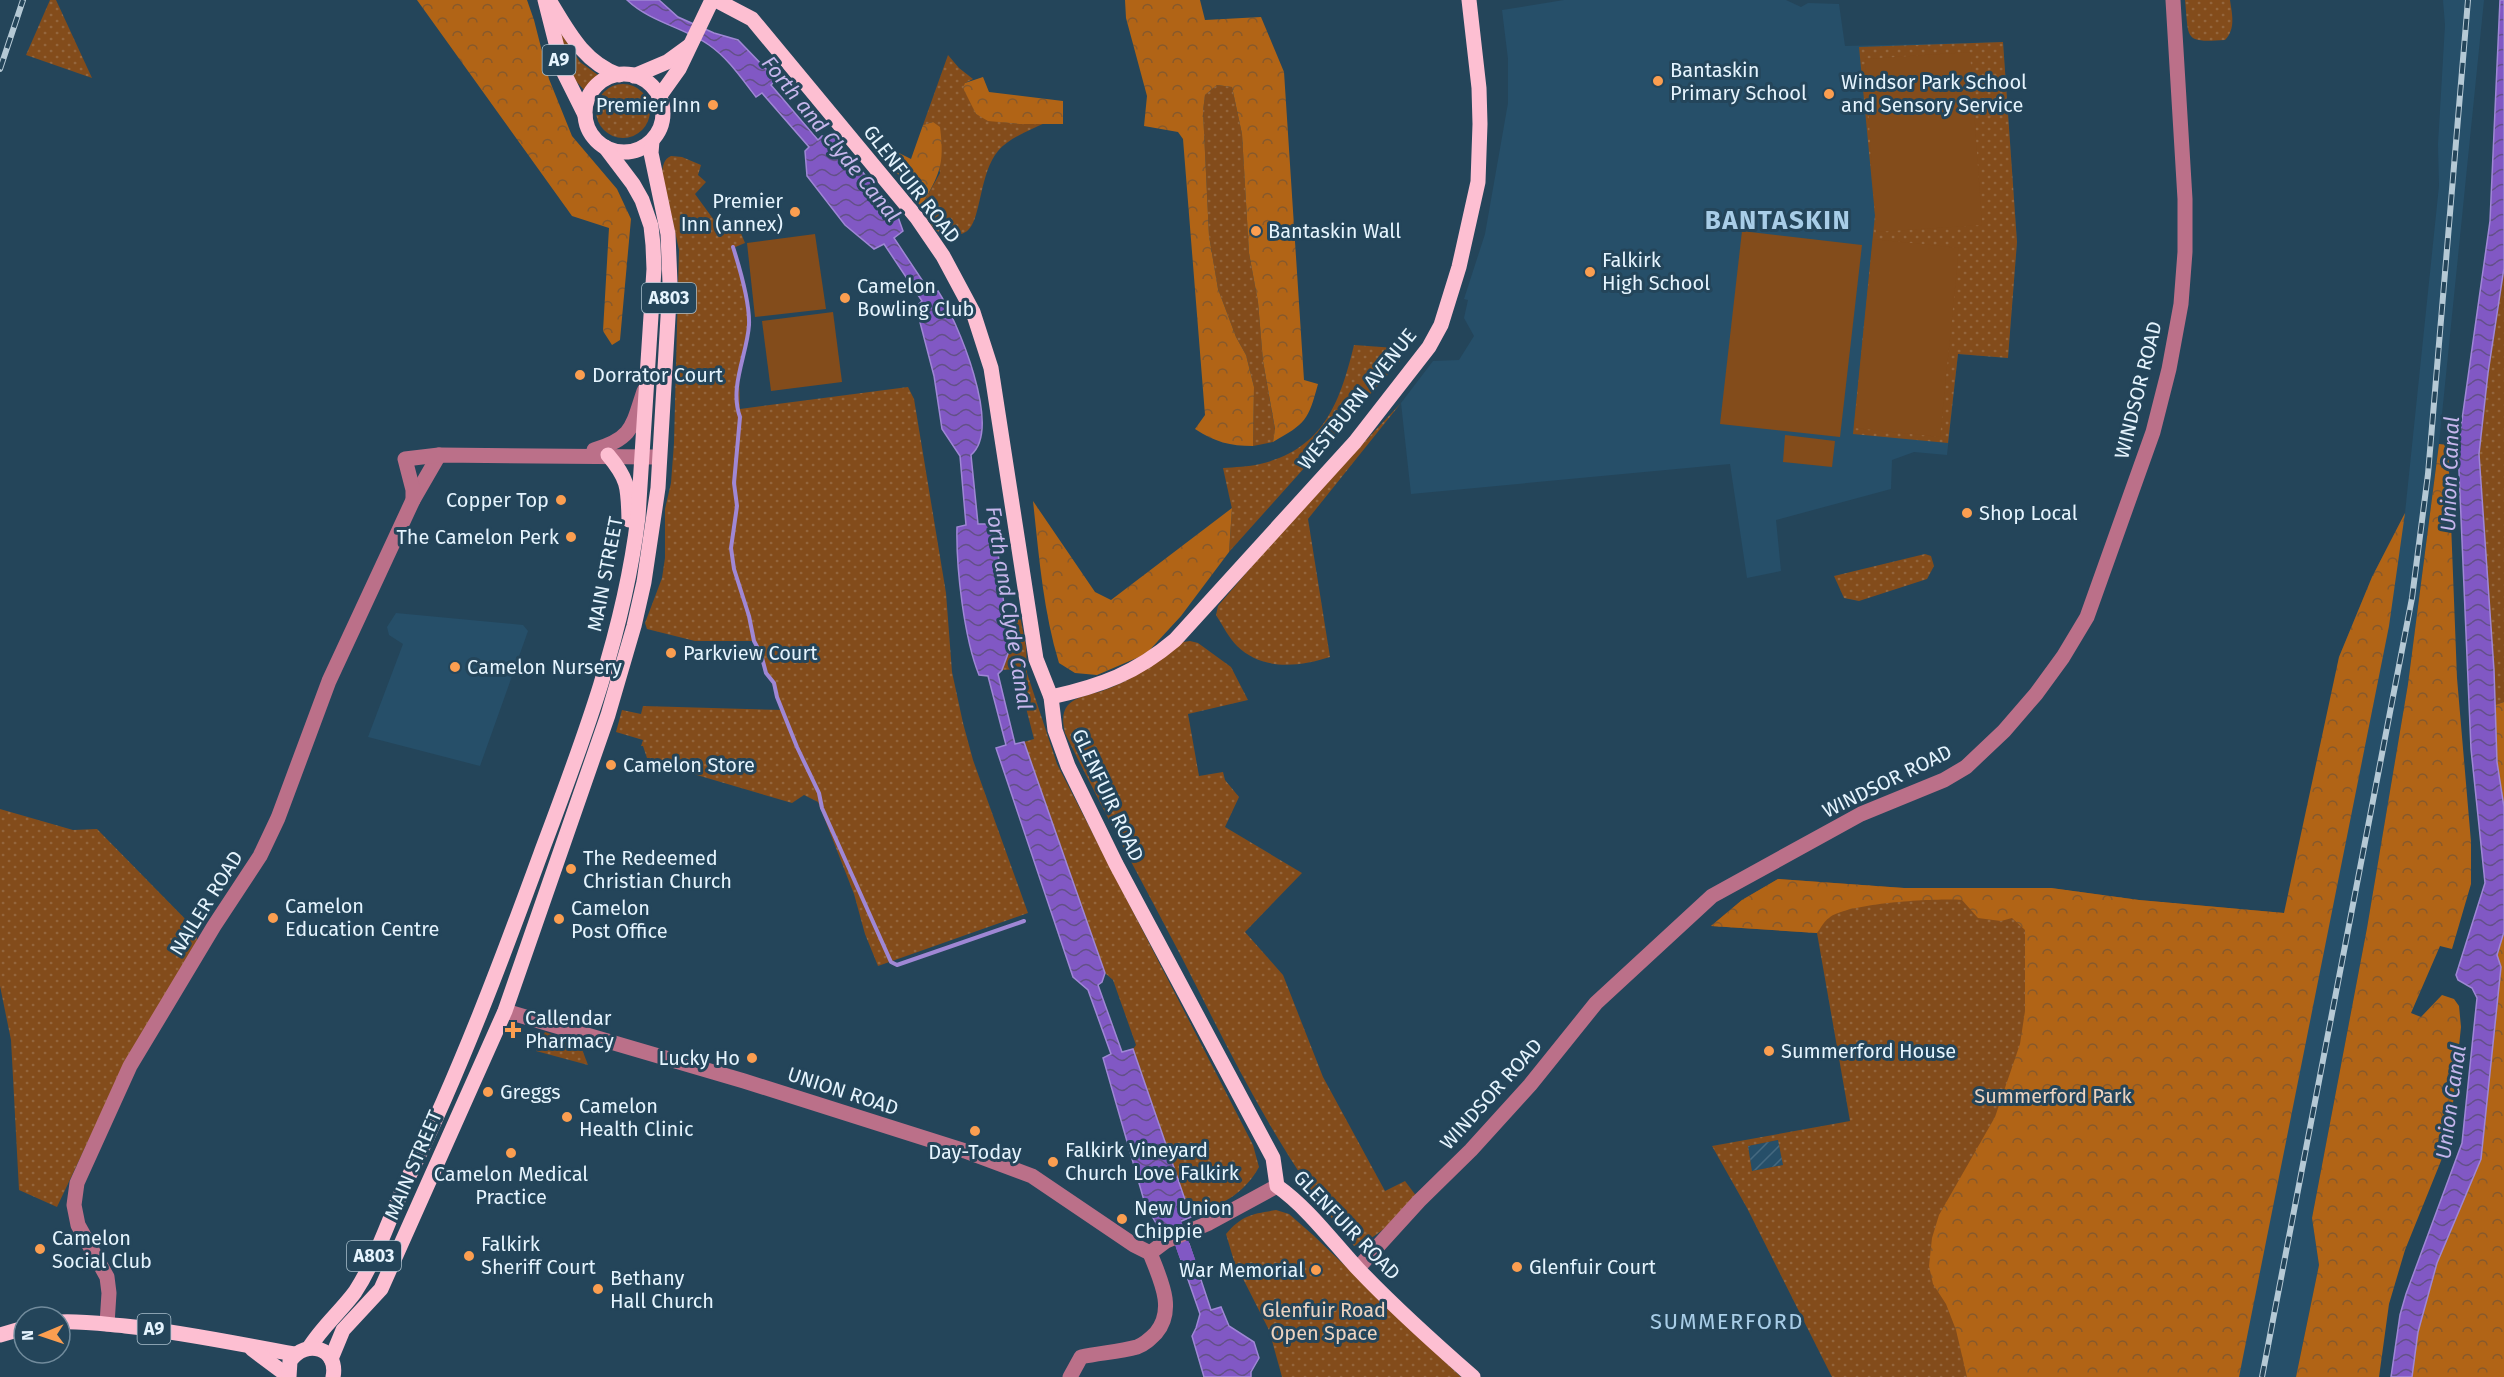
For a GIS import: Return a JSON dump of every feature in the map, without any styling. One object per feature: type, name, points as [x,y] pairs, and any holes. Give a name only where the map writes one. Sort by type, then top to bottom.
[{"type":"main road","name":"A9","points":[[547,0],[580,49],[592,61],[607,70],[627,75]]},
{"type":"main road","name":"A9","points":[[547,0],[563,70],[585,115]]},
{"type":"main road","points":[[659,96],[679,69],[700,22],[714,0]]},
{"type":"main road","name":"GLENFUIR ROAD","points":[[714,0],[752,19],[910,210],[943,256],[973,312],[991,368],[1036,658],[1051,697],[1055,730],[1068,766],[1116,864],[1273,1158],[1277,1186],[1292,1197],[1424,1334],[1473,1377]]},
{"type":"main road","name":"WESTBURN AVENUE","points":[[1051,697],[1111,681],[1149,661],[1175,640],[1355,442],[1429,346],[1441,325],[1451,296],[1478,182],[1479,88],[1469,0]]},
{"type":"main road","points":[[627,75],[651,85],[659,96],[663,118],[652,141],[629,152],[617,152],[605,147],[595,139],[588,128],[585,115],[587,102],[592,92],[602,81],[667,62],[691,44]]},
{"type":"main road","name":"MAIN STREET","points":[[331,1359],[343,1330],[381,1289],[505,1011],[625,660],[644,582],[662,457],[670,249],[651,153],[652,141]]},
{"type":"main road","name":"MAIN STREET","points":[[309,1348],[321,1329],[354,1292],[371,1260],[472,1035],[557,812],[599,691],[619,624],[632,565],[642,456],[654,269],[651,226],[633,184],[605,147]]},
{"type":"main road","points":[[608,455],[621,469],[628,486],[632,565]]},
{"type":"main road","name":"MAIN STREET","points":[[472,1035],[488,1013],[505,1011]]},
{"type":"main road","name":"A9","points":[[72,1321],[211,1338],[294,1354]]},
{"type":"main road","name":"A9","points":[[248,1346],[289,1377]]},
{"type":"main road","points":[[289,1377],[290,1361],[294,1354],[309,1348],[321,1350],[331,1359],[333,1377]]},
{"type":"street","name":"WINDSOR ROAD","points":[[1358,1268],[1500,1118],[1596,1003],[1712,896],[1861,814],[1944,780],[1966,767],[2023,709],[2062,657],[2087,617],[2153,432],[2169,369],[2181,304],[2186,199],[2173,0]]},
{"type":"street","points":[[576,455],[616,443],[627,434],[646,383]]},
{"type":"street","points":[[412,500],[413,490],[405,459],[440,455],[662,457]]},
{"type":"street","name":"NAILER ROAD","points":[[107,1324],[109,1293],[106,1277],[78,1225],[74,1205],[77,1183],[130,1066],[214,926],[260,856],[278,818],[329,681],[412,500],[440,455]]},
{"type":"street","name":"UNION ROAD","points":[[505,1011],[744,1081],[976,1155],[1032,1176],[1134,1245],[1150,1253]]},
{"type":"street","points":[[1070,1377],[1081,1357],[1139,1346],[1151,1338],[1164,1322],[1166,1306],[1163,1288],[1150,1253],[1166,1241],[1261,1197],[1277,1186]]},
{"type":"shaded area","name":"Falkirk High School","points":[[1564,0],[1786,0],[1801,7],[1808,3],[1839,4],[1845,46],[2003,42],[2017,242],[2008,358],[1958,354],[1947,455],[1914,452],[1892,460],[1891,489],[1776,520],[1781,571],[1747,578],[1730,464],[1411,494],[1401,403],[1433,361],[1459,360],[1474,336],[1464,318],[1468,300],[1464,299],[1485,234],[1508,103],[1508,59],[1502,10]]},
{"type":"shaded area","points":[[2443,0],[2484,0],[2439,444],[2408,684],[2367,928],[2312,1218],[2319,1265],[2296,1377],[2197,1377],[2339,657],[2372,577],[2405,513],[2439,186],[2438,144],[2445,25]]},
{"type":"shaded area","name":"Camelon Nursery","points":[[396,613],[523,625],[528,631],[480,766],[368,737],[403,644],[389,635],[387,627]]},
{"type":"shaded area","points":[[1779,1140],[1783,1165],[1752,1171],[1748,1146]]},
{"type":"green space","points":[[50,0],[56,0],[92,78],[26,55]]},
{"type":"green space","points":[[417,0],[527,0],[549,79],[572,136],[617,189],[631,219],[620,340],[612,345],[603,331],[609,228],[572,216]]},
{"type":"green space","points":[[1125,0],[1200,0],[1205,20],[1261,17],[1284,72],[1304,380],[1318,384],[1304,420],[1273,442],[1275,429],[1263,361],[1258,302],[1249,253],[1242,134],[1232,87],[1217,85],[1205,95],[1203,111],[1209,236],[1218,289],[1236,337],[1246,355],[1254,387],[1253,446],[1223,442],[1195,429],[1205,415],[1183,139],[1178,132],[1144,126],[1147,96],[1126,18]]},
{"type":"green space","points":[[2185,0],[2230,0],[2232,26],[2225,40],[2202,40],[2191,36],[2188,31]]},
{"type":"green space","points":[[559,30],[580,62],[598,75],[585,91],[574,79],[556,32]]},
{"type":"green space","points":[[2003,42],[2017,242],[2008,358],[1958,354],[1948,443],[1853,434],[1875,215],[1859,47]]},
{"type":"green space","points":[[1970,52],[1982,225],[1876,232],[1865,59]]},
{"type":"green space","points":[[948,55],[973,79],[965,83],[965,92],[976,114],[1001,122],[1045,123],[1014,138],[998,151],[988,170],[973,223],[966,232],[955,235],[946,235],[937,231],[921,207],[940,173],[933,122],[923,125]]},
{"type":"green space","points":[[983,77],[989,92],[1063,101],[1063,124],[988,121],[976,114],[963,88],[965,83]]},
{"type":"green space","points":[[623,84],[633,86],[642,92],[648,101],[650,111],[648,121],[642,130],[633,136],[623,138],[613,136],[604,130],[598,121],[596,111],[598,101],[604,92],[613,86]]},
{"type":"green space","points":[[1217,85],[1232,87],[1242,134],[1249,253],[1258,302],[1263,361],[1275,430],[1273,442],[1253,446],[1254,387],[1246,355],[1236,337],[1218,289],[1209,236],[1203,111],[1205,95]]},
{"type":"green space","points":[[933,122],[940,127],[941,161],[936,178],[921,207],[895,170],[895,151],[911,159],[923,125]]},
{"type":"green space","points":[[671,156],[682,157],[701,165],[698,175],[706,182],[695,194],[719,227],[740,231],[745,243],[733,248],[743,281],[749,322],[739,376],[740,409],[908,387],[914,399],[946,593],[952,672],[963,723],[973,760],[1028,913],[878,966],[865,934],[854,894],[818,802],[804,795],[792,803],[656,763],[647,758],[641,746],[643,740],[616,732],[622,710],[641,714],[643,706],[784,710],[754,641],[695,641],[647,629],[645,623],[662,578],[665,558],[665,509],[671,483],[674,443],[679,250],[662,172],[665,161]]},
{"type":"green space","points":[[1742,231],[1862,245],[1840,437],[1720,424]]},
{"type":"green space","points":[[815,234],[826,309],[755,317],[747,243]]},
{"type":"green space","points":[[1873,239],[1959,248],[1940,437],[1854,428]]},
{"type":"green space","points":[[2504,268],[2504,702],[2495,705],[2479,454],[2488,373]]},
{"type":"green space","points":[[833,312],[842,382],[771,391],[762,321]]},
{"type":"green space","points":[[1354,345],[1395,348],[1400,361],[1229,552],[1232,509],[1223,468],[1255,465],[1282,457],[1300,447],[1314,435],[1335,404]]},
{"type":"green space","points":[[1401,403],[1308,519],[1330,657],[1294,665],[1282,665],[1258,660],[1247,654],[1234,643],[1216,615],[1218,606],[1294,517]]},
{"type":"green space","points":[[1785,435],[1835,441],[1832,467],[1783,462]]},
{"type":"green space","points":[[2439,444],[2448,445],[2457,678],[2471,842],[2471,884],[2452,949],[2440,946],[2411,1013],[2421,1017],[2442,995],[2454,999],[2459,1006],[2461,1027],[2449,1141],[2405,1250],[2389,1304],[2379,1377],[2296,1377],[2319,1265],[2312,1218],[2367,928],[2408,684]]},
{"type":"green space","points":[[1033,501],[1095,592],[1111,600],[1232,508],[1229,552],[1181,616],[1146,654],[1097,675],[1075,673],[1059,663],[1049,623]]},
{"type":"green space","name":"Summerford Park","points":[[2405,513],[2389,626],[2239,1377],[1967,1377],[1956,1330],[1946,1304],[1933,1284],[1929,1266],[1932,1238],[1939,1215],[1995,1117],[2020,1044],[2025,1011],[2025,930],[2012,918],[2001,921],[1978,918],[1962,900],[1914,901],[1854,909],[1829,918],[1817,933],[1711,926],[1742,900],[1778,879],[1904,888],[2051,888],[2139,900],[2284,913],[2339,657],[2372,577]]},
{"type":"green space","points":[[1925,554],[1931,556],[1934,566],[1927,579],[1859,601],[1844,598],[1834,576]]},
{"type":"green space","points":[[1020,616],[1026,647],[1027,673],[1057,764],[1253,1145],[1259,1167],[1253,1177],[1230,1198],[1191,1216],[1133,1049],[1136,1045],[1113,980],[1105,973],[1024,742],[1034,739],[1016,669],[1002,670],[1009,651],[1005,619]]},
{"type":"green space","points":[[1183,642],[1198,643],[1231,667],[1248,700],[1188,714],[1199,776],[1223,772],[1225,780],[1239,797],[1225,827],[1302,873],[1245,932],[1283,975],[1323,1077],[1385,1191],[1405,1181],[1417,1197],[1381,1232],[1354,1246],[1304,1179],[1260,1107],[1065,733],[1063,715],[1071,702],[1124,682]]},
{"type":"green space","points":[[2504,702],[2504,807],[2497,762],[2495,705]]},
{"type":"green space","points":[[0,809],[73,830],[97,829],[197,931],[197,942],[125,1063],[57,1207],[19,1190],[11,1040],[0,986]]},
{"type":"green space","name":"Summerford Park","points":[[1778,879],[1904,888],[2051,888],[2139,900],[2284,913],[2197,1377],[1832,1377],[1747,1208],[1712,1146],[1850,1121],[1817,933],[1711,926],[1742,900]],"holes":[[[1778,1140],[1783,1165],[1752,1171],[1748,1146]]]},
{"type":"green space","points":[[2504,932],[2504,1377],[2412,1377],[2418,1332],[2437,1263],[2481,1159],[2501,967],[2497,955]]},
{"type":"green space","points":[[545,1032],[580,1044],[588,1065],[536,1051]]},
{"type":"green space","name":"Glenfuir Road Open Space","points":[[1276,1210],[1289,1214],[1313,1235],[1461,1377],[1282,1377],[1269,1330],[1234,1261],[1226,1234],[1248,1216]]},
{"type":"water","points":[[627,0],[659,0],[678,17],[714,33],[738,40],[769,72],[780,76],[771,85],[818,140],[822,136],[834,137],[897,214],[903,231],[894,238],[932,295],[938,291],[956,325],[974,374],[980,399],[982,422],[980,441],[971,455],[978,524],[991,524],[996,534],[1009,651],[1002,670],[998,674],[1015,744],[1024,742],[1105,973],[1102,982],[1098,985],[1122,1052],[1133,1049],[1191,1217],[1160,1230],[1145,1204],[1103,1058],[1111,1054],[1088,990],[1073,977],[996,748],[1006,745],[988,676],[979,675],[974,660],[962,602],[957,527],[966,525],[960,456],[942,429],[934,376],[916,307],[922,301],[884,244],[874,249],[845,225],[807,176],[805,151],[809,147],[762,93],[756,97],[729,62],[709,45],[646,14]]},
{"type":"water","points":[[2500,0],[2504,0],[2504,268],[2488,373],[2479,454],[2494,670],[2497,762],[2504,807],[2504,932],[2497,955],[2501,967],[2481,1159],[2437,1263],[2418,1332],[2412,1377],[2391,1377],[2400,1315],[2406,1294],[2462,1143],[2477,998],[2472,988],[2458,980],[2456,975],[2485,883],[2471,749],[2458,448],[2490,221]]},
{"type":"water","points":[[1189,1244],[1211,1310],[1221,1307],[1229,1326],[1254,1342],[1259,1358],[1251,1372],[1251,1377],[1204,1377],[1192,1336],[1200,1314],[1177,1248]]},
{"type":"waterway","points":[[733,247],[749,316],[748,336],[736,394],[740,417],[734,483],[737,506],[731,548],[734,569],[749,616],[754,641],[761,654],[766,673],[774,683],[777,697],[797,747],[819,793],[822,808],[891,962],[897,965],[1024,921]]},
{"type":"waterway","name":"Forth and Clyde Canal","points":[[1169,1208],[1189,1263]]},
{"type":"railway","points":[[0,69],[23,0]]},
{"type":"railway","points":[[2262,1377],[2412,598],[2428,474],[2468,0]]},
{"type":"place","name":"Bantaskin Primary School","points":[[1658,81]]},
{"type":"place","name":"Windsor Park School and Sensory Service","points":[[1829,94]]},
{"type":"place","name":"Premier Inn","points":[[713,105]]},
{"type":"place","name":"Premier Inn (annex)","points":[[795,212]]},
{"type":"place","name":"Bantaskin Wall","points":[[1256,231]]},
{"type":"place","name":"Falkirk High School","points":[[1590,272]]},
{"type":"place","name":"Camelon Bowling Club","points":[[845,298]]},
{"type":"place","name":"Dorrator Court","points":[[580,375]]},
{"type":"place","name":"Copper Top","points":[[561,500]]},
{"type":"place","name":"Shop Local","points":[[1967,513]]},
{"type":"place","name":"The Camelon Perk","points":[[571,537]]},
{"type":"place","name":"Parkview Court","points":[[671,653]]},
{"type":"place","name":"Camelon Nursery","points":[[455,667]]},
{"type":"place","name":"Camelon Store","points":[[611,765]]},
{"type":"place","name":"The Redeemed Christian Church","points":[[571,869]]},
{"type":"place","name":"Camelon Education Centre","points":[[273,918]]},
{"type":"place","name":"Camelon Post Office","points":[[559,919]]},
{"type":"place","name":"Callendar Pharmacy","points":[[513,1030]]},
{"type":"place","name":"Summerford House","points":[[1769,1051]]},
{"type":"place","name":"Lucky Ho","points":[[752,1058]]},
{"type":"place","name":"Greggs","points":[[488,1092]]},
{"type":"place","name":"Camelon Health Clinic","points":[[567,1117]]},
{"type":"place","name":"Day-Today","points":[[975,1131]]},
{"type":"place","name":"Camelon Medical Practice","points":[[511,1153]]},
{"type":"place","name":"Falkirk Vineyard Church Love Falkirk","points":[[1053,1162]]},
{"type":"place","name":"New Union Chippie","points":[[1122,1219]]},
{"type":"place","name":"Camelon Social Club","points":[[40,1249]]},
{"type":"place","name":"Falkirk Sheriff Court","points":[[469,1256]]},
{"type":"place","name":"Glenfuir Court","points":[[1517,1267]]},
{"type":"place","name":"War Memorial","points":[[1316,1270]]},
{"type":"place","name":"Bethany Hall Church","points":[[598,1289]]},
{"type":"district","name":"BANTASKIN","points":[[1778,220]]},
{"type":"district","name":"SUMMERFORD","points":[[1727,1321]]},
{"type":"water label","name":"Union Canal","points":[[2450,474]]},
{"type":"water label","name":"Union Canal","points":[[2451,1102]]}]
